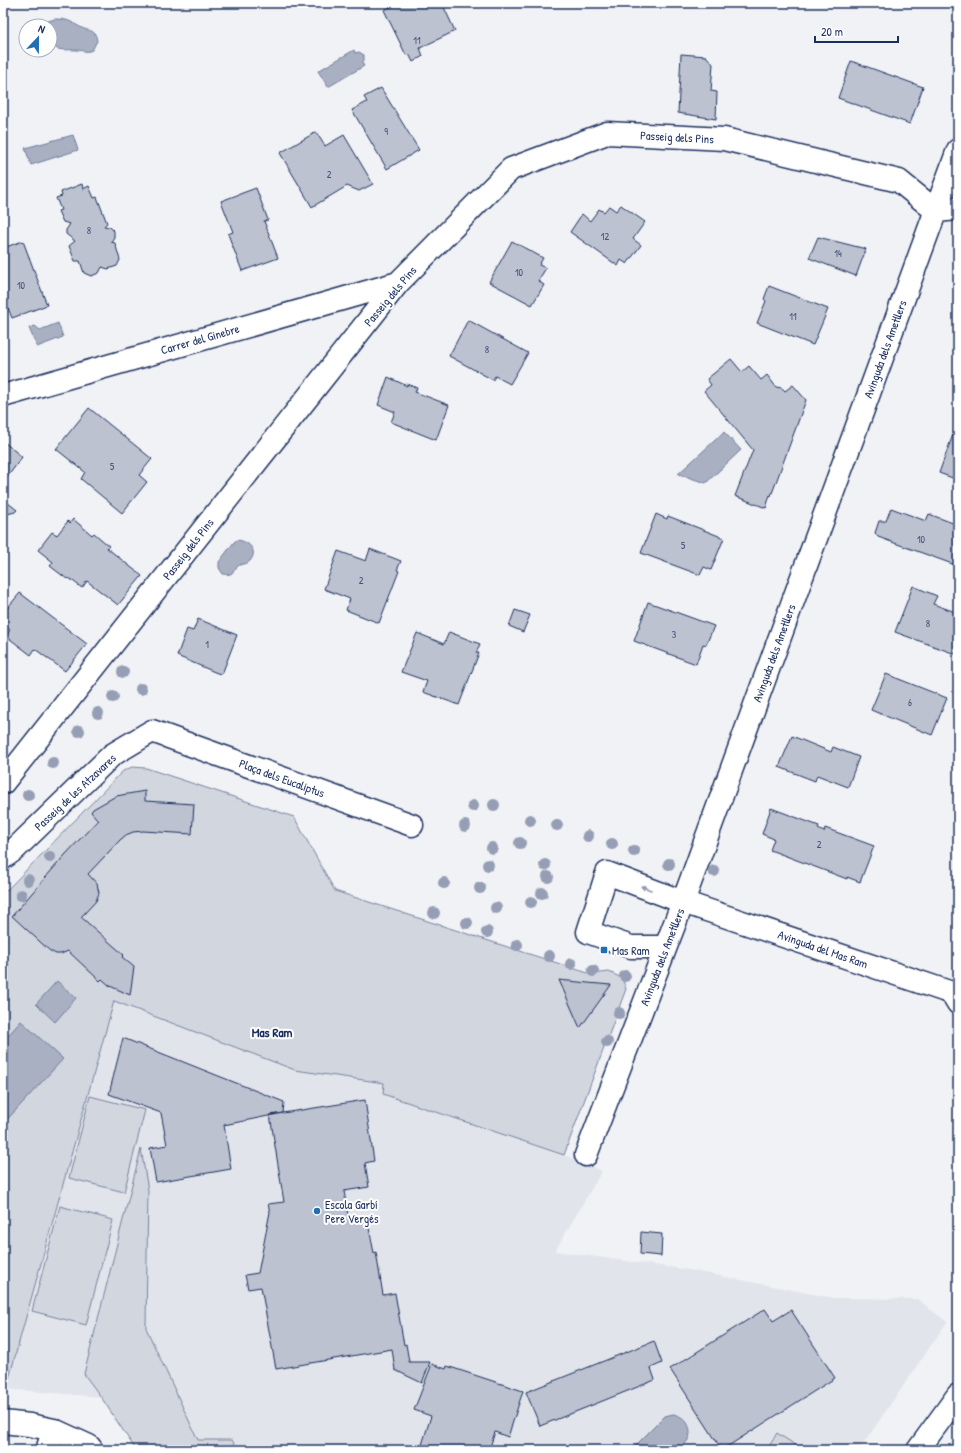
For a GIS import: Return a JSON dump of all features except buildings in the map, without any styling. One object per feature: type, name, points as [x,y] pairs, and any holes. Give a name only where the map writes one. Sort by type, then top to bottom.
[{"type":"street","name":"Passeig dels Pins","points":[[3,783],[398,283],[511,169],[607,133],[724,139],[899,181],[936,211]]},
{"type":"street","name":"Avinguda dels Ametllers","points":[[586,1155],[683,902],[958,150]]},
{"type":"street","points":[[936,211],[958,209]]},
{"type":"street","name":"Carrer del Ginebre","points":[[3,396],[398,283]]},
{"type":"street","name":"Plaça dels Eucaliptus","points":[[152,731],[412,825]]},
{"type":"street","name":"Passeig de les Atzavares","points":[[3,858],[14,850],[112,755],[152,731]]},
{"type":"street","name":"Avinguda del Mas Ram","points":[[665,947],[631,947],[588,932],[607,873],[683,902],[956,994]]},
{"type":"street","points":[[918,1450],[955,1405]]},
{"type":"street","points":[[3,1422],[30,1425],[54,1430],[89,1446],[92,1450]]},
{"type":"street","points":[[47,1450],[54,1430]]},
{"type":"shaded area","points":[[132,767],[146,768],[294,817],[335,891],[591,974],[609,972],[622,978],[626,989],[564,1155],[383,1094],[384,1083],[295,1070],[114,1001],[6,1389],[3,1389],[3,894],[123,771]]},
{"type":"shaded area","name":"Escola Garbí Pere Vergés","points":[[114,1001],[295,1070],[384,1083],[383,1094],[564,1155],[602,1171],[555,1251],[689,1270],[834,1298],[917,1299],[947,1322],[859,1450],[136,1450],[101,1397],[6,1389]]},
{"type":"shaded area","points":[[90,1096],[145,1110],[124,1192],[69,1178]]},
{"type":"shaded area","points":[[141,1149],[148,1190],[146,1328],[198,1440],[232,1440],[238,1450],[136,1450],[84,1374]]},
{"type":"shaded area","points":[[60,1206],[113,1220],[86,1325],[32,1311]]},
{"type":"shaded area","points":[[777,1433],[803,1450],[767,1450]]},
{"type":"water","points":[[58,19],[67,20],[82,28],[92,31],[95,34],[97,41],[90,51],[58,49]]},
{"type":"water","points":[[354,50],[355,53],[359,52],[364,55],[364,60],[362,63],[364,66],[328,87],[318,71]]},
{"type":"water","points":[[73,135],[78,150],[31,165],[25,148]]},
{"type":"water","points":[[58,323],[63,337],[37,347],[29,328],[35,326],[40,330]]},
{"type":"water","points":[[724,432],[741,450],[706,483],[678,474]]},
{"type":"water","points":[[237,540],[245,542],[251,547],[253,550],[252,557],[250,561],[246,564],[238,566],[231,574],[223,574],[219,568],[219,562]]},
{"type":"water","points":[[57,981],[76,998],[55,1022],[36,1004]]},
{"type":"water","points":[[21,1021],[63,1059],[3,1124],[3,1041]]},
{"type":"water","points":[[673,1414],[684,1419],[690,1429],[688,1440],[678,1450],[631,1450],[665,1416]]},
{"type":"place","name":"Mas Ram","points":[[604,950]]},
{"type":"place","name":"Escola Garbí Pere Vergés","points":[[317,1211]]},
{"type":"district","name":"Mas Ram","points":[[272,1032]]}]
